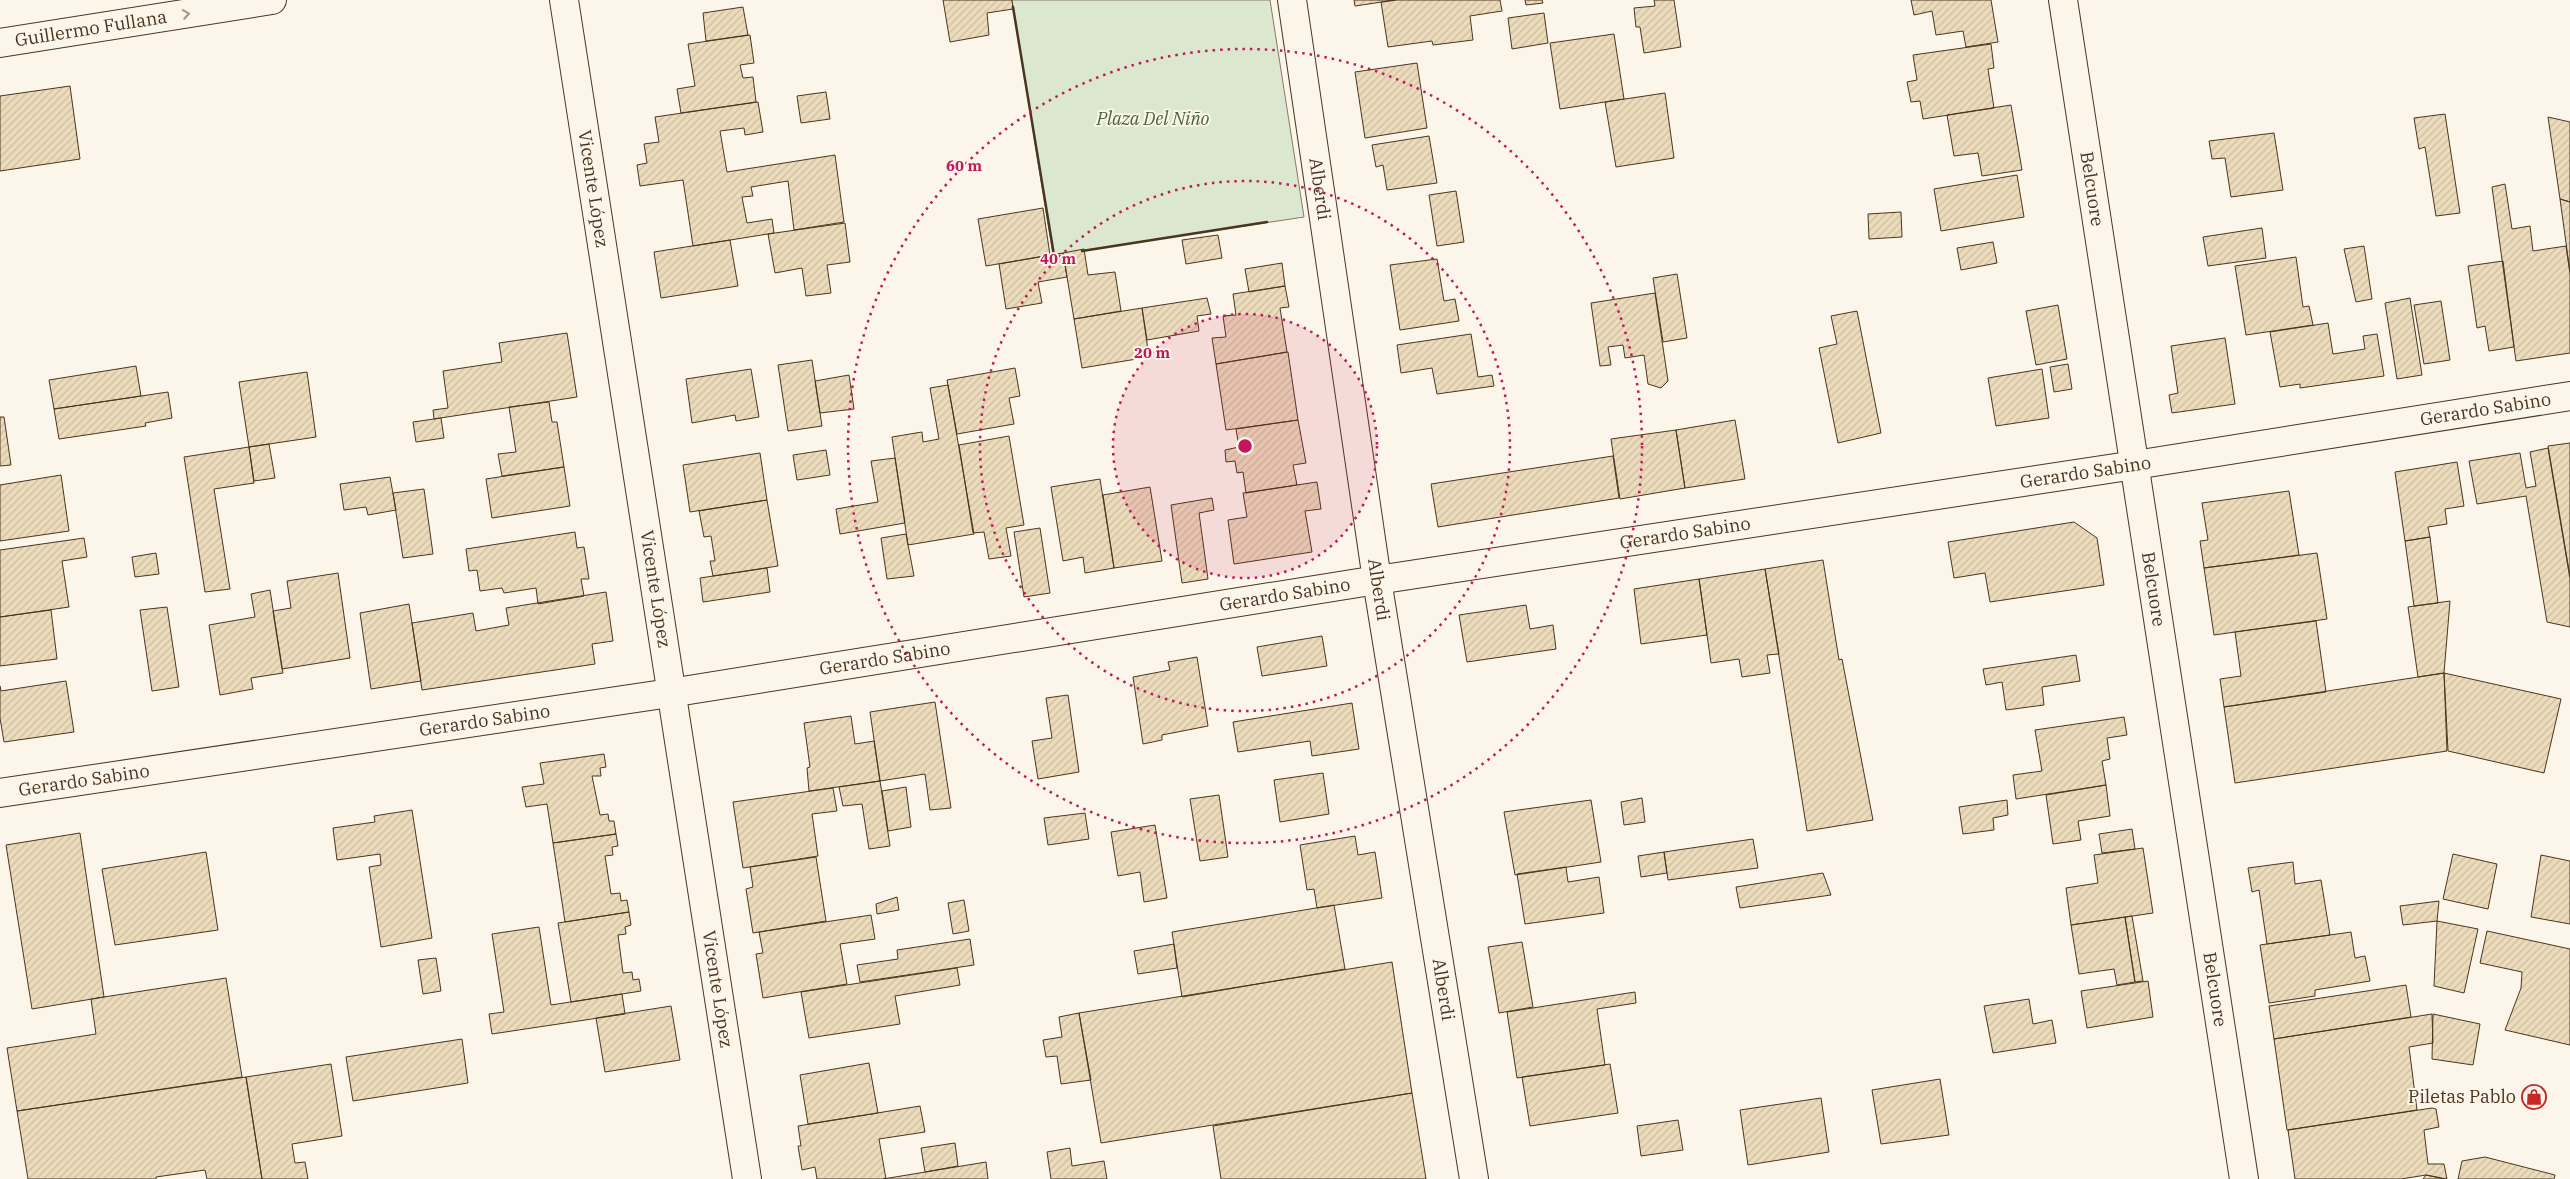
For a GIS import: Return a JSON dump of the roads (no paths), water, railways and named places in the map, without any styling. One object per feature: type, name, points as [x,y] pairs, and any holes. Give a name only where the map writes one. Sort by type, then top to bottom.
[{"type":"street","name":"Guillermo Fullana","points":[[0,43],[272,0]]},
{"type":"street","name":"Vicente López","points":[[564,0],[670,693],[747,1179]]},
{"type":"street","name":"Alberdi","points":[[1292,0],[1377,580],[1474,1179]]},
{"type":"street","name":"Belcuore","points":[[2063,0],[2244,1179]]},
{"type":"street","name":"Gerardo Sabino","points":[[0,793],[670,693],[1377,580],[2135,465],[2570,396]]},
{"type":"place","name":"Piletas Pablo","points":[[2534,1097]]},
{"type":"park label","name":"Plaza Del Niño","points":[[1153,119]]}]
